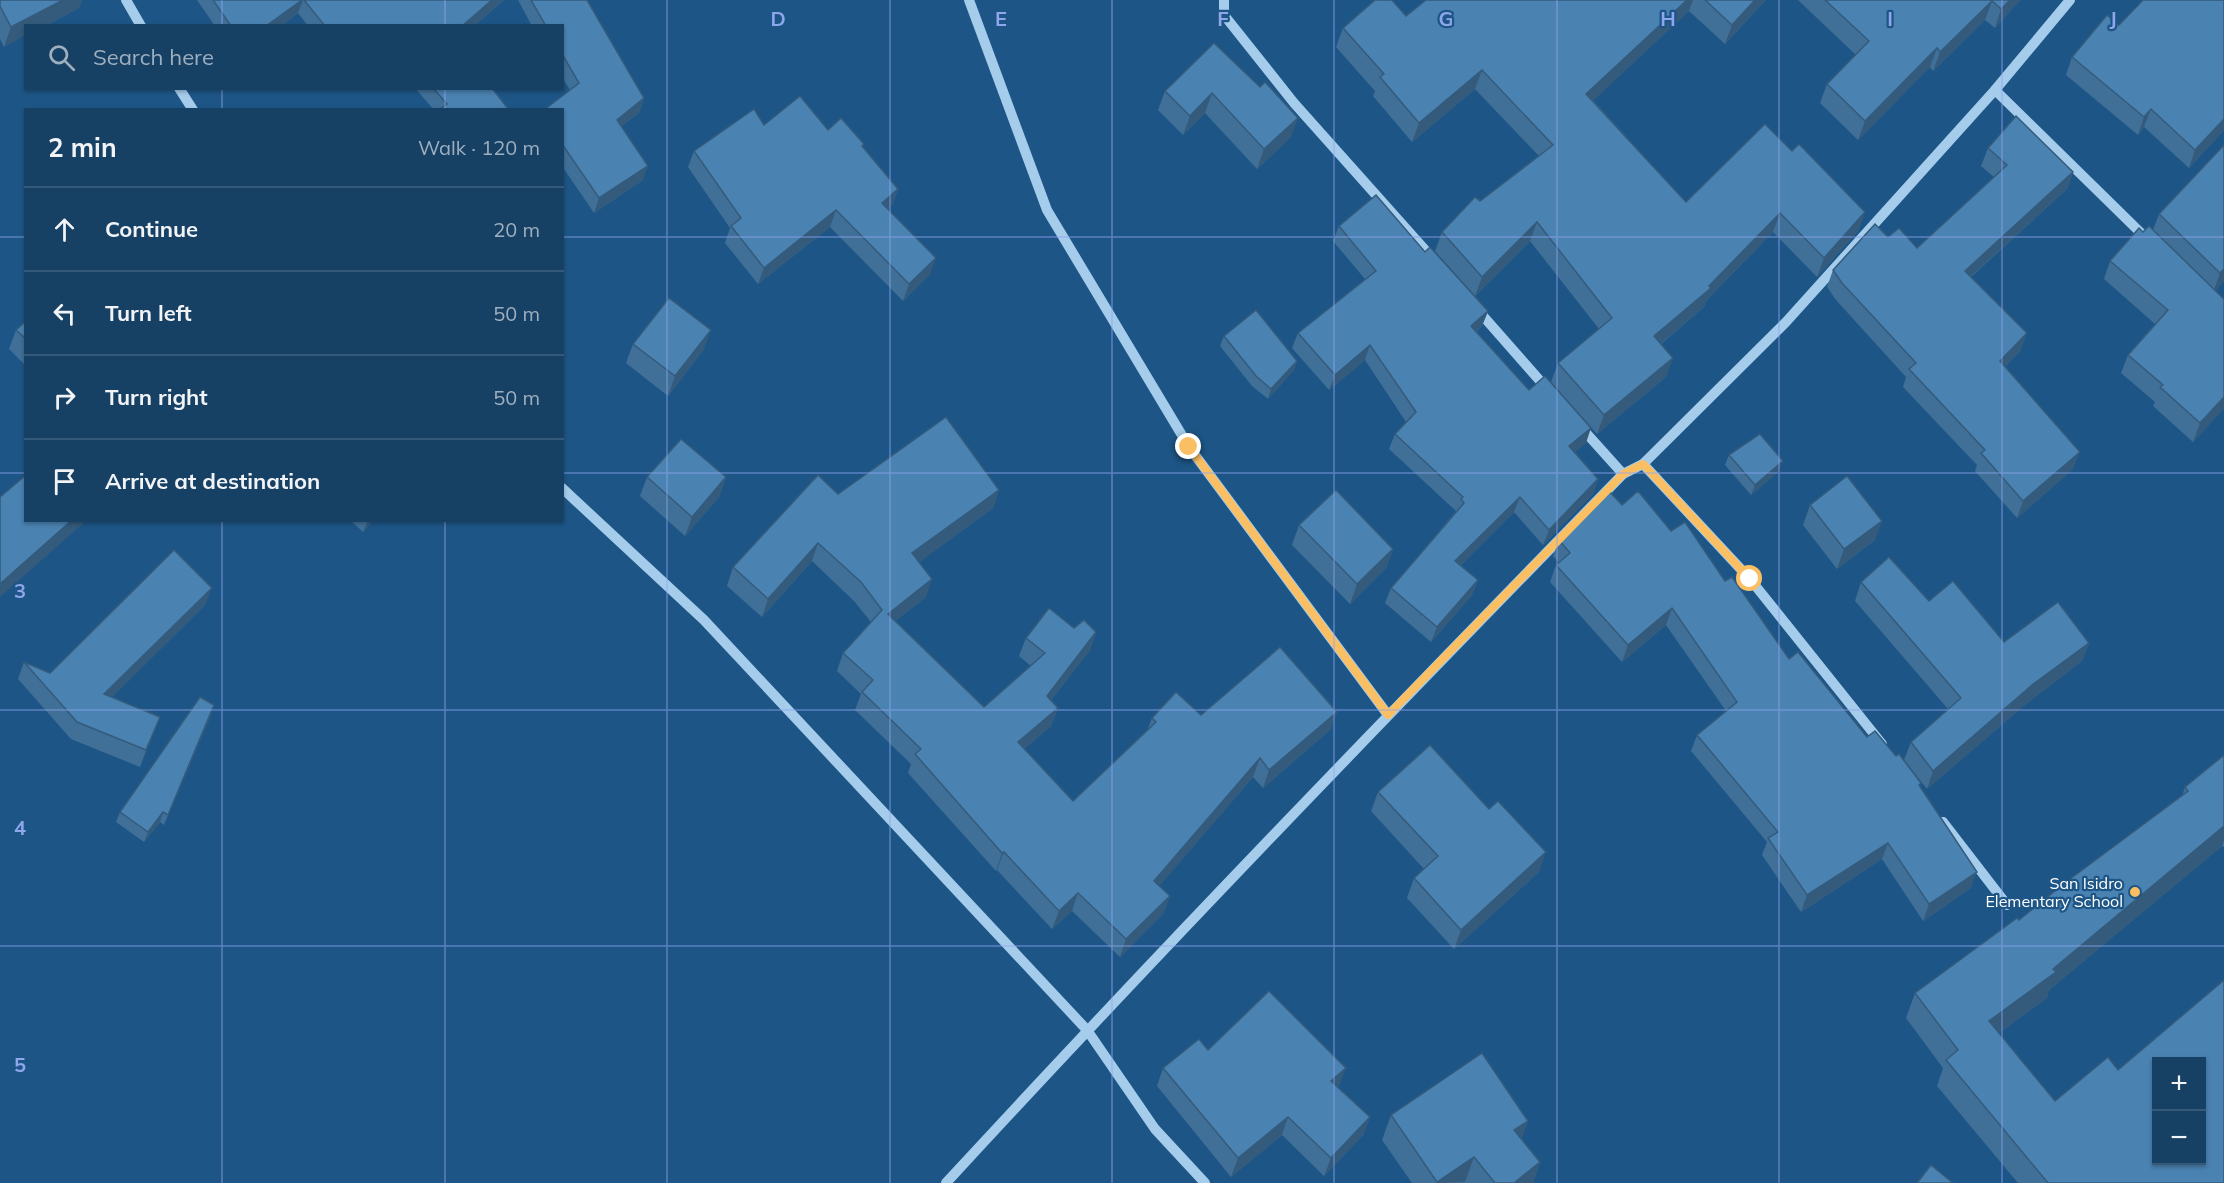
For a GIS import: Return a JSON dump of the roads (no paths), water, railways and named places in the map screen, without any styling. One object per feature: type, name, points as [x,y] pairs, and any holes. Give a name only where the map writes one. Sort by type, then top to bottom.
[{"type":"street","points":[[126,0],[140,24]]},
{"type":"street","points":[[969,0],[1047,210],[1189,447],[1388,715]]},
{"type":"street","points":[[1224,0],[1224,15],[1294,104],[1441,269]]},
{"type":"street","points":[[946,1183],[1087,1030],[1388,715],[1623,474],[1643,464],[1786,322],[1995,90],[2070,0]]},
{"type":"street","points":[[180,90],[192,108]]},
{"type":"street","points":[[1995,90],[2156,248]]},
{"type":"street","points":[[1465,296],[1560,403]]},
{"type":"street","points":[[1568,412],[1623,474]]},
{"type":"street","points":[[1643,464],[1750,579],[1887,750]]},
{"type":"street","points":[[564,490],[704,620],[1087,1030],[1155,1129],[1205,1183]]},
{"type":"street","points":[[1936,814],[2007,905]]},
{"type":"place","name":"San Isidro Elementary School","points":[[2135,892]]}]
